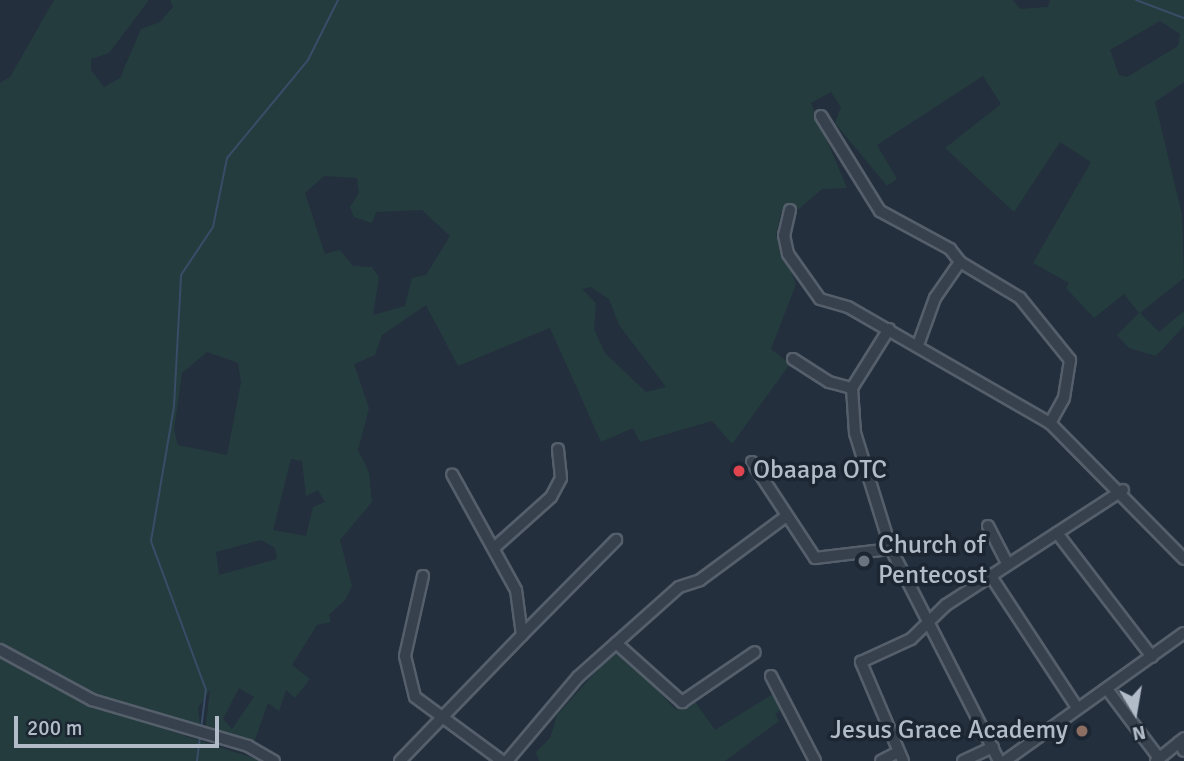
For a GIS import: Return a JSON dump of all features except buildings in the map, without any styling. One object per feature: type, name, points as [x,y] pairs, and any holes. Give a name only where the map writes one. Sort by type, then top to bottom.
[{"type":"street","points":[[821,116],[880,211],[950,249],[960,262],[1020,298],[1070,360],[1064,398],[1050,423]]},
{"type":"street","points":[[790,210],[784,235],[806,283],[820,299],[889,329],[1050,423],[1123,490],[1184,559]]},
{"type":"street","points":[[918,345],[935,298],[960,262]]},
{"type":"street","points":[[889,329],[852,388],[855,433],[891,549],[931,622],[999,761]]},
{"type":"street","points":[[793,359],[829,382],[852,388]]},
{"type":"street","points":[[494,548],[551,497],[561,478],[558,449]]},
{"type":"street","points":[[752,462],[785,517],[815,558],[891,549]]},
{"type":"street","points":[[452,474],[516,590],[522,635]]},
{"type":"street","points":[[881,761],[900,757],[861,662],[931,622],[1007,563],[1123,490]]},
{"type":"street","points":[[423,576],[405,668],[417,700],[445,714],[460,734],[504,761],[570,685],[679,587],[700,580],[785,517]]},
{"type":"street","points":[[988,526],[1007,563]]},
{"type":"street","points":[[1057,533],[1152,657]]},
{"type":"street","points":[[400,761],[615,540]]},
{"type":"street","points":[[990,575],[1076,706]]},
{"type":"street","points":[[1005,761],[1076,706],[1107,690],[1184,633]]},
{"type":"street","points":[[616,643],[682,702],[755,652]]},
{"type":"street","points":[[0,650],[52,684],[198,733],[248,746],[274,761]]},
{"type":"street","points":[[771,677],[815,761]]},
{"type":"street","points":[[1107,690],[1157,760],[1182,744]]},
{"type":"street","points":[[963,761],[993,747]]},
{"type":"green space","points":[[54,0],[149,0],[109,53],[91,59],[91,70],[104,87],[120,78],[141,29],[160,22],[173,7],[170,0],[1013,0],[1020,9],[1048,7],[1050,0],[1184,0],[1184,82],[1155,102],[1182,215],[1184,278],[1140,313],[1159,332],[1184,311],[1184,326],[1156,356],[1129,348],[1117,335],[1139,313],[1124,294],[1094,318],[1066,288],[1069,283],[1033,263],[1091,162],[1060,142],[1014,212],[945,148],[1001,104],[983,76],[877,145],[897,179],[887,186],[835,123],[841,107],[831,92],[811,103],[847,188],[822,189],[799,209],[781,212],[776,235],[796,284],[771,349],[790,364],[732,444],[712,421],[640,442],[633,428],[601,442],[550,328],[458,366],[426,305],[382,335],[375,355],[354,364],[369,408],[358,450],[369,472],[372,502],[340,540],[352,586],[345,600],[329,615],[331,622],[317,625],[292,665],[310,679],[295,698],[286,690],[279,711],[268,703],[253,745],[205,732],[210,690],[198,708],[200,724],[193,728],[139,713],[50,676],[0,643],[0,83],[10,77]],"holes":[[[1160,21],[1180,34],[1178,46],[1127,77],[1119,75],[1110,50]],[[324,176],[357,178],[359,193],[350,207],[354,217],[372,223],[376,212],[422,210],[450,236],[426,275],[412,278],[405,306],[373,315],[379,277],[372,267],[353,266],[340,250],[325,254],[305,193]],[[591,287],[609,299],[619,325],[666,387],[646,392],[605,353],[594,329],[596,303],[582,289]],[[207,352],[238,363],[241,382],[227,455],[178,445],[174,430],[182,373]],[[291,459],[302,461],[306,496],[318,490],[325,502],[313,507],[306,536],[273,530]],[[261,540],[275,548],[277,559],[219,575],[216,552]],[[239,688],[254,697],[232,729],[223,719]]]},
{"type":"green space","points":[[617,648],[676,710],[693,699],[715,730],[773,694],[783,708],[775,714],[779,721],[725,761],[539,761],[536,752],[550,738],[557,715]]},
{"type":"green space","points":[[0,654],[51,686],[127,717],[262,761],[0,761]]},
{"type":"waterway","points":[[201,729],[206,690],[151,541],[174,406],[181,275],[213,227],[227,158],[308,60],[338,0]]},
{"type":"waterway","points":[[1136,0],[1184,18]]},
{"type":"waterway","points":[[197,761],[200,738]]},
{"type":"place","name":"Obaapa OTC","points":[[739,471]]},
{"type":"place","name":"Church of Pentecost","points":[[864,561]]},
{"type":"place","name":"Jesus Grace Academy","points":[[1082,731]]}]
